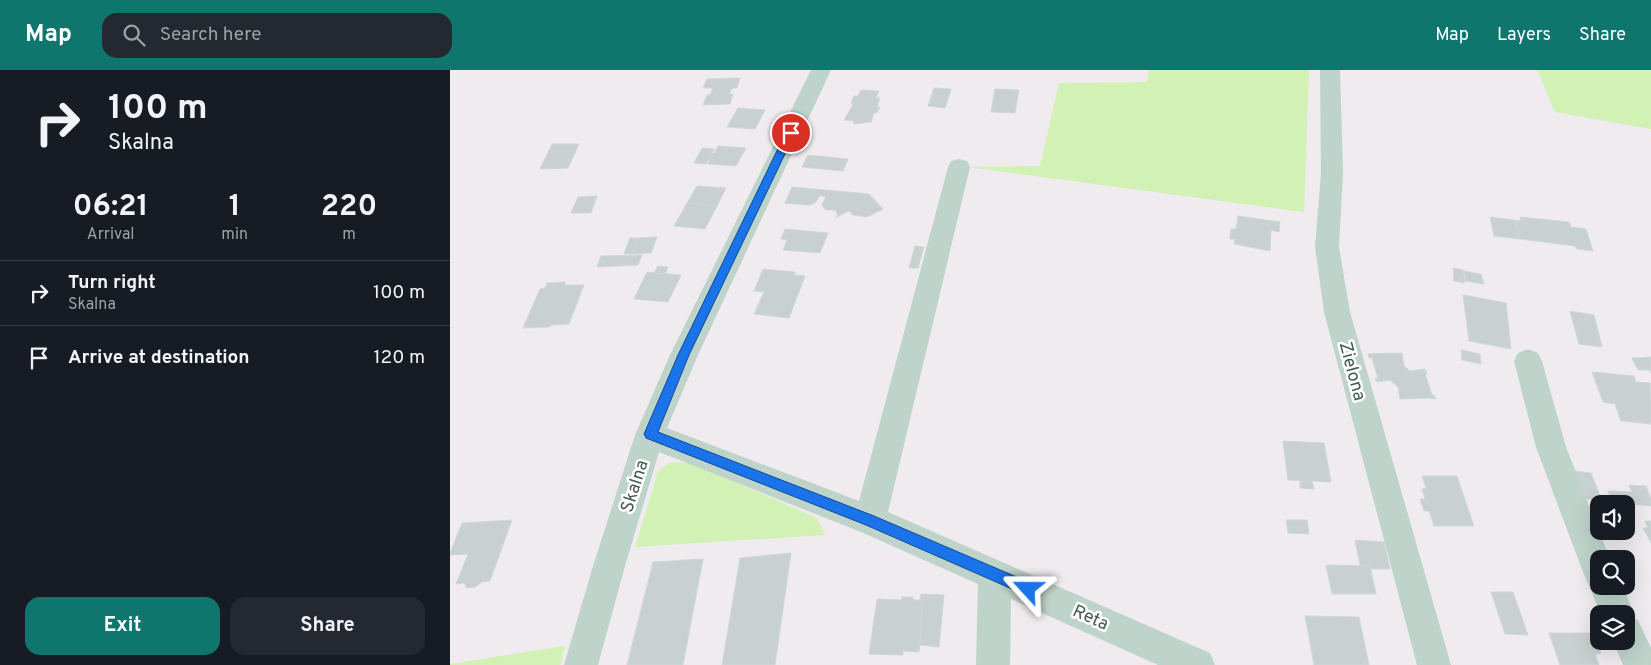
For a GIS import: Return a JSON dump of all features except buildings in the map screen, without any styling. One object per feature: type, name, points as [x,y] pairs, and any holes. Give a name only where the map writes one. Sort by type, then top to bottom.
[{"type":"street","name":"Skalna","points":[[581,665],[609,566],[650,434],[684,355],[821,70]]},
{"type":"street","name":"Zielona","points":[[1330,70],[1332,173],[1327,247],[1337,312],[1434,665]]},
{"type":"street","points":[[870,520],[959,167]]},
{"type":"street","points":[[1528,361],[1551,446],[1591,550]]},
{"type":"street","name":"Reta","points":[[650,434],[870,520],[1198,665]]},
{"type":"street","points":[[993,665],[995,574]]},
{"type":"street","points":[[1634,650],[1641,665]]},
{"type":"green space","points":[[1149,70],[1309,70],[1304,212],[968,167],[1040,166],[1059,83],[1147,82]]},
{"type":"green space","points":[[1537,70],[1651,70],[1651,129],[1555,112]]},
{"type":"green space","points":[[671,462],[691,463],[817,518],[825,535],[635,547],[658,471]]},
{"type":"green space","points":[[565,646],[560,665],[450,665],[450,664]]},
{"type":"route","points":[[791,133],[684,355],[650,434],[870,520],[1028,589]]}]
